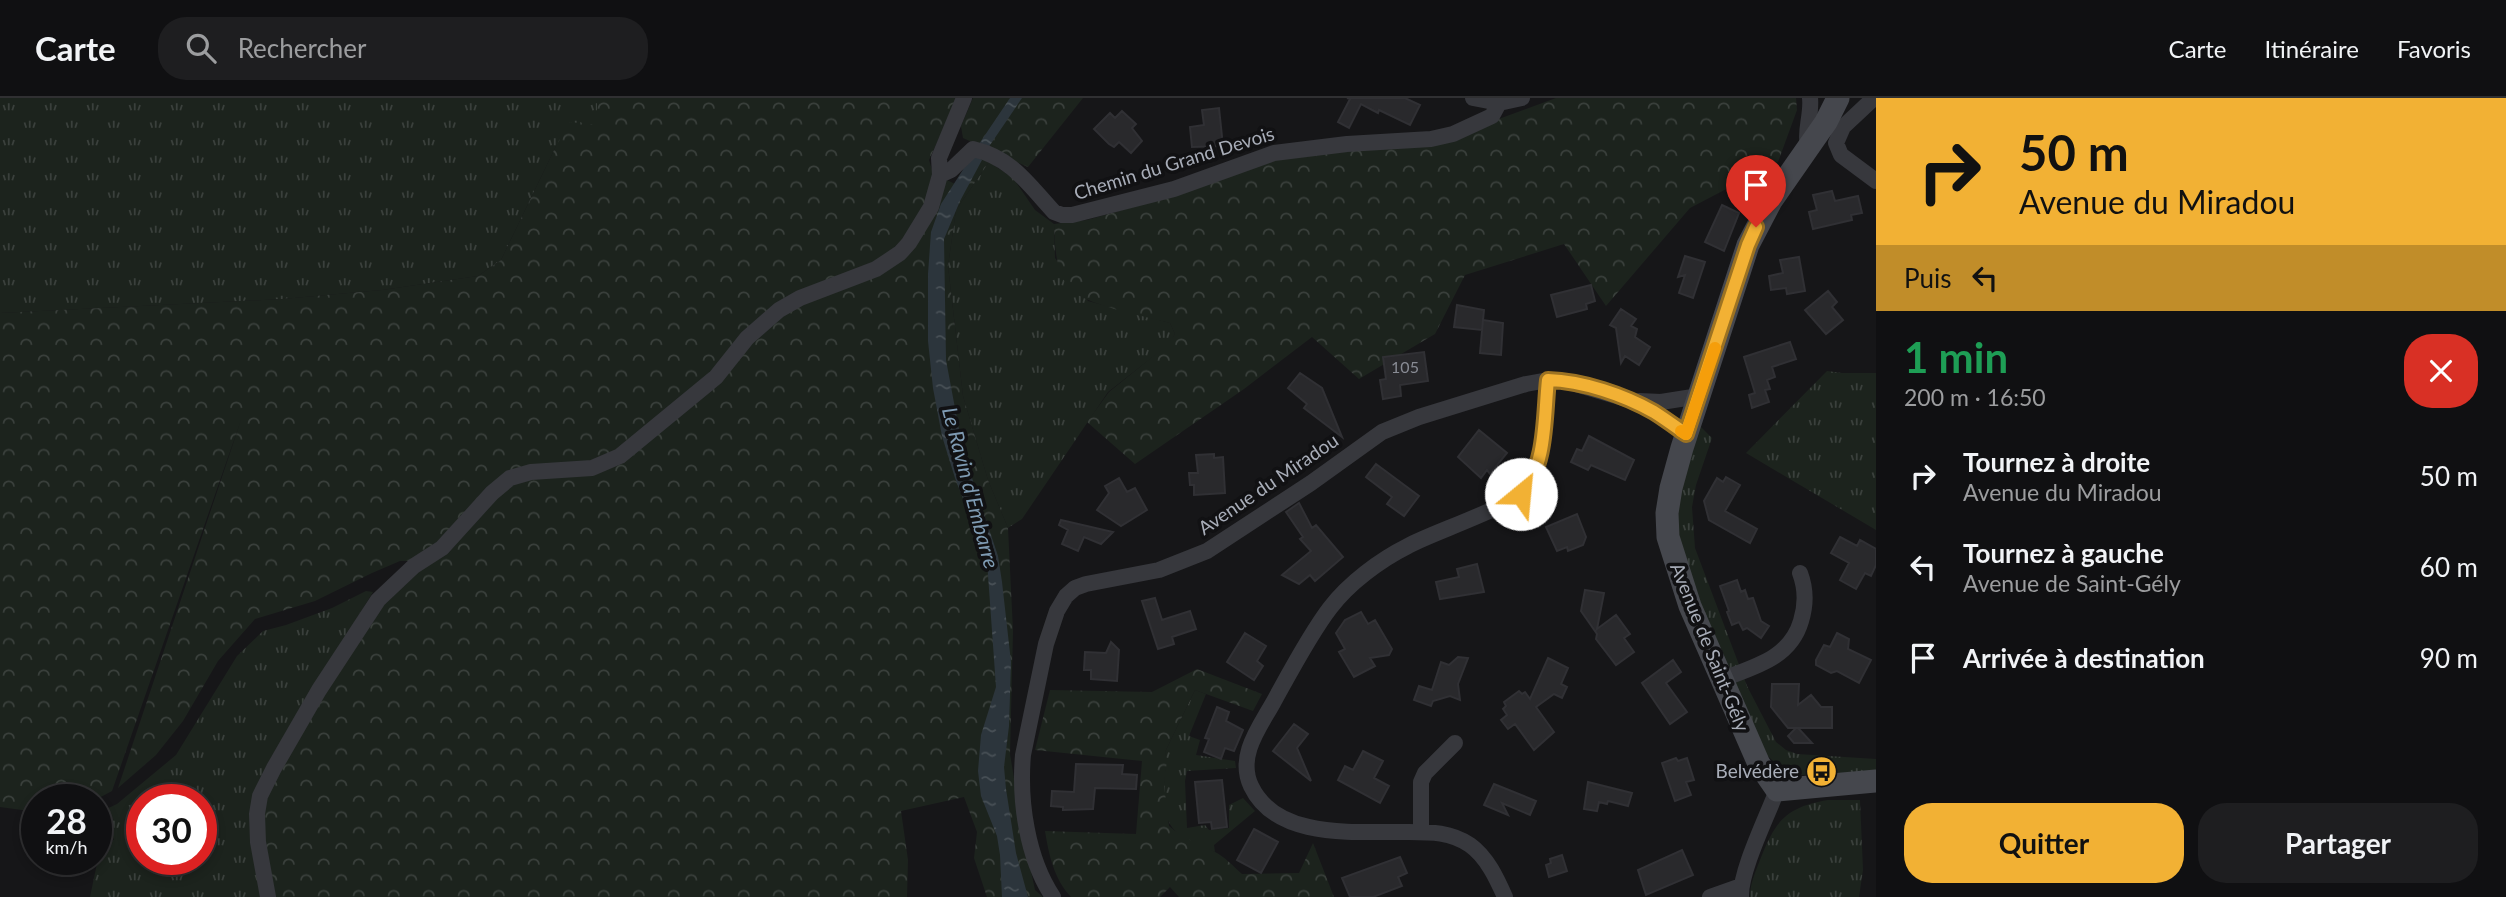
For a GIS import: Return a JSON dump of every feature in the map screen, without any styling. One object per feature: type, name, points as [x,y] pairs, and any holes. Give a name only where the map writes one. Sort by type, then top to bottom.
[{"type":"street","points":[[268,897],[257,834],[258,807],[263,789],[319,690],[377,600],[414,566],[442,548],[492,493],[510,478],[531,472],[592,468],[613,460],[686,404],[716,377],[760,324],[779,310],[800,298],[888,262],[909,243],[931,207],[940,175],[939,158],[964,98]]},
{"type":"street","points":[[1473,98],[1499,103],[1522,98]]},
{"type":"street","points":[[1808,146],[1806,138],[1811,110],[1810,98]]},
{"type":"street","points":[[1821,98],[1826,101],[1836,98]]},
{"type":"street","name":"Avenue de Saint-Gély","points":[[1777,790],[1759,764],[1720,680],[1680,580],[1668,537],[1669,500],[1686,434],[1748,245],[1771,201],[1830,114],[1836,98]]},
{"type":"street","points":[[1874,98],[1843,127],[1836,143],[1841,155],[1876,181]]},
{"type":"street","name":"Chemin du Grand Devois","points":[[940,175],[951,170],[972,149],[982,151],[1015,169],[1054,212],[1072,215],[1174,189],[1274,153],[1442,137],[1475,126],[1492,116],[1499,103]]},
{"type":"street","points":[[1505,897],[1497,879],[1472,847],[1452,836],[1421,832],[1339,830],[1298,826],[1286,821],[1265,806],[1251,785],[1247,774],[1247,752],[1329,608],[1354,582],[1406,547],[1496,508],[1528,487],[1542,442],[1548,380]]},
{"type":"street","name":"Avenue du Miradou","points":[[1053,897],[1037,868],[1029,835],[1022,771],[1023,755],[1046,644],[1057,611],[1066,596],[1075,588],[1159,570],[1207,551],[1391,428],[1526,384],[1548,380],[1569,382],[1630,400],[1652,403],[1699,397]]},
{"type":"street","name":"Avenue du Miradou","points":[[1630,400],[1686,434]]},
{"type":"street","points":[[1720,680],[1771,659],[1792,642],[1803,615],[1805,592],[1800,573]]},
{"type":"street","points":[[1421,832],[1421,782],[1425,773],[1455,743]]},
{"type":"street","points":[[1710,897],[1741,892],[1777,790],[1876,782]]},
{"type":"green space","points":[[0,98],[597,98],[597,125],[556,146],[501,260],[478,276],[382,290],[282,299],[0,313]]},
{"type":"green space","points":[[597,98],[957,98],[929,160],[933,173],[959,186],[980,156],[989,162],[956,210],[948,266],[963,396],[988,480],[1008,528],[1013,631],[1010,754],[1035,890],[1043,897],[987,897],[974,858],[977,832],[964,797],[901,811],[908,860],[907,897],[272,897],[259,822],[276,769],[409,561],[400,561],[315,601],[255,619],[218,661],[183,721],[156,755],[118,788],[242,417],[112,791],[112,784],[21,784],[21,810],[0,807],[0,313],[282,299],[382,290],[478,276],[501,260],[570,122],[597,125]]},
{"type":"green space","points":[[973,98],[1083,98],[1028,167],[963,138],[961,126]]},
{"type":"green space","points":[[1556,98],[1796,98],[1797,110],[1778,162],[1690,208],[1606,306],[1564,244],[1465,275],[1435,334],[1359,379],[1312,337],[1244,389],[1135,464],[1087,422],[1109,392],[1167,345],[1175,334],[1170,323],[1100,304],[1086,299],[1068,287],[1058,265],[1054,224],[1087,220],[1182,193],[1269,160],[1461,139],[1496,120]]},
{"type":"green space","points":[[989,162],[1013,178],[1035,210],[1054,224],[1055,258],[1088,301],[1170,323],[1175,334],[1168,345],[1108,392],[1022,519],[1008,528],[988,480],[963,396],[948,266],[956,210]]},
{"type":"green space","points":[[1827,371],[1876,373],[1876,530],[1746,453]]},
{"type":"green space","points":[[1697,423],[1712,438],[1696,485],[1692,507],[1695,548],[1747,686],[1776,742],[1786,750],[1797,754],[1876,759],[1876,774],[1796,775],[1782,770],[1766,754],[1730,688],[1673,527]]},
{"type":"green space","points":[[366,591],[373,592],[270,759],[253,795],[263,897],[90,897],[95,875],[112,875],[112,806],[126,797],[126,875],[217,875],[217,784],[141,784],[176,755],[237,656],[263,631],[332,608]]},
{"type":"green space","points":[[1197,669],[1262,694],[1253,711],[1195,690],[1165,752],[1167,760],[1164,785],[1169,826],[1219,854],[1242,874],[1299,873],[1313,843],[1334,897],[1179,897],[1170,887],[1160,897],[1071,897],[1060,882],[1045,831],[1136,834],[1142,761],[1035,750],[1050,690],[1152,692]]},
{"type":"green space","points":[[1195,690],[1206,694],[1189,736],[1200,740],[1196,755],[1235,761],[1236,768],[1187,771],[1187,828],[1205,825],[1209,830],[1229,828],[1229,805],[1243,798],[1255,811],[1214,845],[1215,852],[1190,841],[1174,830],[1166,813],[1164,800],[1165,752]]},
{"type":"green space","points":[[1828,800],[1860,800],[1863,870],[1859,897],[1750,897],[1756,869],[1777,826],[1801,807]]},
{"type":"water","points":[[1010,98],[1022,98],[988,148],[979,144]]},
{"type":"water","name":"Le Ravin d'Embarre","points":[[973,154],[982,160],[944,239],[946,360],[963,451],[998,556],[1002,582],[1011,662],[1009,726],[1004,767],[1016,853],[1028,897],[1002,897],[997,836],[981,796],[978,771],[981,735],[996,687],[987,561],[942,436],[928,341],[931,232],[941,204]]},
{"type":"building","points":[[1347,98],[1405,98],[1420,105],[1410,125],[1361,104],[1349,128],[1338,122],[1350,99]]},
{"type":"building","points":[[1219,108],[1223,146],[1192,147],[1190,127],[1204,125],[1202,110]]},
{"type":"building","points":[[1122,111],[1136,124],[1132,128],[1142,141],[1131,153],[1119,142],[1114,147],[1109,144],[1094,129],[1110,113],[1115,118]]},
{"type":"building","points":[[1832,191],[1835,201],[1858,196],[1862,213],[1851,215],[1852,220],[1813,229],[1809,212],[1817,210],[1813,195]]},
{"type":"building","points":[[1722,205],[1739,213],[1724,251],[1705,242]]},
{"type":"building","points":[[1685,256],[1705,262],[1693,298],[1679,293],[1685,275],[1678,277]]},
{"type":"building","points":[[1799,257],[1805,291],[1787,294],[1786,288],[1771,290],[1769,276],[1783,273],[1780,260]]},
{"type":"building","points":[[1591,285],[1595,301],[1586,304],[1587,309],[1557,317],[1551,295]]},
{"type":"building","points":[[1828,291],[1837,302],[1832,307],[1843,320],[1826,334],[1805,310]]},
{"type":"building","points":[[1457,305],[1484,310],[1482,330],[1454,327]]},
{"type":"building","points":[[1621,309],[1636,319],[1631,326],[1637,329],[1635,337],[1650,347],[1639,365],[1625,356],[1621,363],[1616,328],[1610,325]]},
{"type":"building","points":[[1483,320],[1503,323],[1501,355],[1480,353]]},
{"type":"building","points":[[1790,342],[1796,359],[1772,367],[1775,377],[1767,380],[1770,389],[1765,390],[1769,402],[1752,408],[1749,395],[1755,393],[1744,357]]},
{"type":"building","points":[[1424,352],[1428,381],[1400,385],[1401,396],[1383,399],[1380,380],[1386,379],[1383,357]]},
{"type":"building","points":[[1300,373],[1322,388],[1342,437],[1304,408],[1307,404],[1288,388]]},
{"type":"building","points":[[1479,430],[1507,453],[1490,474],[1487,470],[1481,478],[1458,457]]},
{"type":"building","points":[[1589,436],[1634,460],[1625,480],[1591,465],[1588,470],[1571,462],[1577,449],[1582,451]]},
{"type":"building","points":[[1214,454],[1214,458],[1223,457],[1225,493],[1194,495],[1194,485],[1190,485],[1189,473],[1198,473],[1196,455]]},
{"type":"building","points":[[1376,464],[1419,496],[1404,516],[1387,504],[1392,497],[1366,477]]},
{"type":"building","points":[[1726,477],[1740,485],[1725,511],[1757,529],[1750,543],[1709,520],[1704,501],[1717,478],[1723,482]]},
{"type":"building","points":[[1119,478],[1127,492],[1135,488],[1147,510],[1121,526],[1097,510],[1109,493],[1105,486]]},
{"type":"building","points":[[1299,503],[1312,528],[1316,525],[1343,557],[1315,581],[1310,575],[1299,584],[1282,575],[1311,551],[1300,539],[1303,537],[1286,512]]},
{"type":"building","points":[[1577,514],[1586,537],[1583,545],[1568,551],[1567,547],[1557,551],[1546,527]]},
{"type":"building","points":[[1061,520],[1113,532],[1101,544],[1084,537],[1078,551],[1062,544],[1068,530],[1059,525]]},
{"type":"building","points":[[1840,537],[1857,546],[1860,540],[1876,549],[1876,565],[1871,576],[1865,573],[1856,589],[1840,580],[1849,563],[1831,553]]},
{"type":"building","points":[[1477,564],[1484,592],[1440,599],[1436,582],[1459,577],[1457,569]]},
{"type":"building","points":[[1737,580],[1741,592],[1745,590],[1748,599],[1753,598],[1761,621],[1769,626],[1761,638],[1747,628],[1743,630],[1739,622],[1732,625],[1720,586]]},
{"type":"building","points":[[1585,590],[1604,593],[1597,629],[1616,615],[1630,634],[1624,638],[1634,652],[1616,665],[1596,639],[1597,634],[1581,611]]},
{"type":"building","points":[[1155,598],[1162,620],[1190,611],[1196,629],[1172,637],[1174,644],[1158,649],[1142,601]]},
{"type":"building","points":[[1361,612],[1368,624],[1375,620],[1392,649],[1389,655],[1370,658],[1375,666],[1354,677],[1339,652],[1345,649],[1336,633],[1345,620]]},
{"type":"building","points":[[1245,633],[1266,646],[1257,661],[1263,666],[1254,680],[1227,662]]},
{"type":"building","points":[[1837,633],[1849,639],[1848,649],[1871,660],[1859,683],[1837,671],[1831,673],[1816,665],[1824,645],[1830,647]]},
{"type":"building","points":[[1111,642],[1119,650],[1117,681],[1091,679],[1091,670],[1084,670],[1085,652],[1106,653]]},
{"type":"building","points":[[1458,657],[1468,658],[1458,684],[1460,700],[1450,696],[1433,701],[1431,706],[1414,700],[1419,686],[1432,690],[1441,662],[1449,665]]},
{"type":"building","points":[[1548,658],[1568,668],[1561,684],[1567,687],[1562,698],[1554,694],[1536,707],[1554,732],[1534,750],[1515,724],[1508,729],[1501,720],[1507,715],[1503,709],[1506,706],[1504,702],[1519,691],[1522,694],[1525,692],[1530,699]]},
{"type":"building","points":[[1673,660],[1681,672],[1666,683],[1687,712],[1670,724],[1642,683]]},
{"type":"building","points":[[1772,684],[1799,684],[1798,705],[1811,695],[1821,707],[1832,707],[1832,728],[1798,728],[1812,743],[1794,743],[1788,736],[1796,728],[1788,728],[1771,707]]},
{"type":"building","points":[[1217,707],[1229,712],[1226,721],[1243,730],[1234,751],[1225,748],[1221,759],[1204,752],[1209,739],[1205,738]]},
{"type":"building","points":[[1294,724],[1308,734],[1297,748],[1311,781],[1273,751]]},
{"type":"building","points":[[1363,751],[1383,761],[1374,778],[1389,786],[1380,803],[1338,780],[1345,766],[1353,770]]},
{"type":"building","points":[[1676,758],[1678,761],[1687,758],[1694,780],[1686,782],[1691,795],[1675,801],[1662,763]]},
{"type":"building","points":[[1076,764],[1123,765],[1122,774],[1137,775],[1136,789],[1095,788],[1093,809],[1063,810],[1063,807],[1051,806],[1052,791],[1074,792]]},
{"type":"building","points":[[1222,780],[1227,827],[1212,829],[1211,822],[1199,823],[1195,782]]},
{"type":"building","points":[[1588,782],[1632,793],[1628,806],[1608,801],[1607,804],[1599,802],[1597,811],[1584,809]]},
{"type":"building","points":[[1494,784],[1536,801],[1530,815],[1502,803],[1508,815],[1484,805]]},
{"type":"building","points":[[1254,829],[1278,842],[1261,873],[1237,860]]},
{"type":"building","points":[[1682,850],[1693,875],[1646,895],[1638,870]]},
{"type":"building","points":[[1562,855],[1567,871],[1549,877],[1546,865],[1551,863],[1550,859]]},
{"type":"building","points":[[1400,857],[1407,873],[1398,877],[1402,886],[1373,897],[1350,897],[1342,878]]},
{"type":"slow traffic","points":[[1681,431],[1686,434],[1715,348]]},
{"type":"place","name":"Belvédère","points":[[1822,771]]},
{"type":"route","points":[[1521,494],[1528,487],[1542,442],[1548,380],[1569,382],[1630,400],[1686,434],[1756,227]]}]
